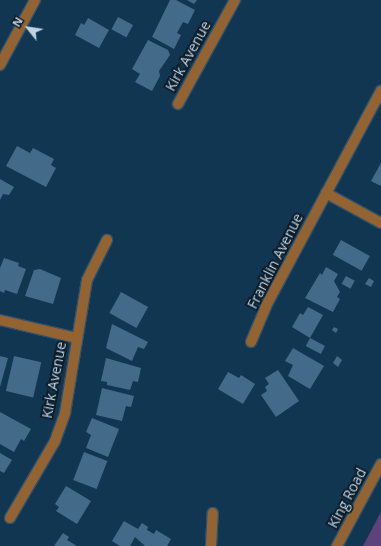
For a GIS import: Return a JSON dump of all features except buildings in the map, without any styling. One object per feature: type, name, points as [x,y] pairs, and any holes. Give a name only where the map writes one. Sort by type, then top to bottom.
[{"type":"street","points":[[0,64],[35,0]]},
{"type":"street","name":"Kirk Avenue","points":[[178,104],[235,0]]},
{"type":"street","name":"Franklin Avenue","points":[[251,342],[266,306],[381,91]]},
{"type":"street","points":[[326,193],[381,223]]},
{"type":"street","name":"Kirk Avenue","points":[[10,518],[54,441],[65,413],[88,280],[107,240]]},
{"type":"street","points":[[0,320],[77,338]]},
{"type":"street","name":"King Road","points":[[337,546],[381,464]]},
{"type":"street","points":[[211,546],[214,513]]},
{"type":"shaded area","points":[[381,512],[381,546],[363,546]]}]
